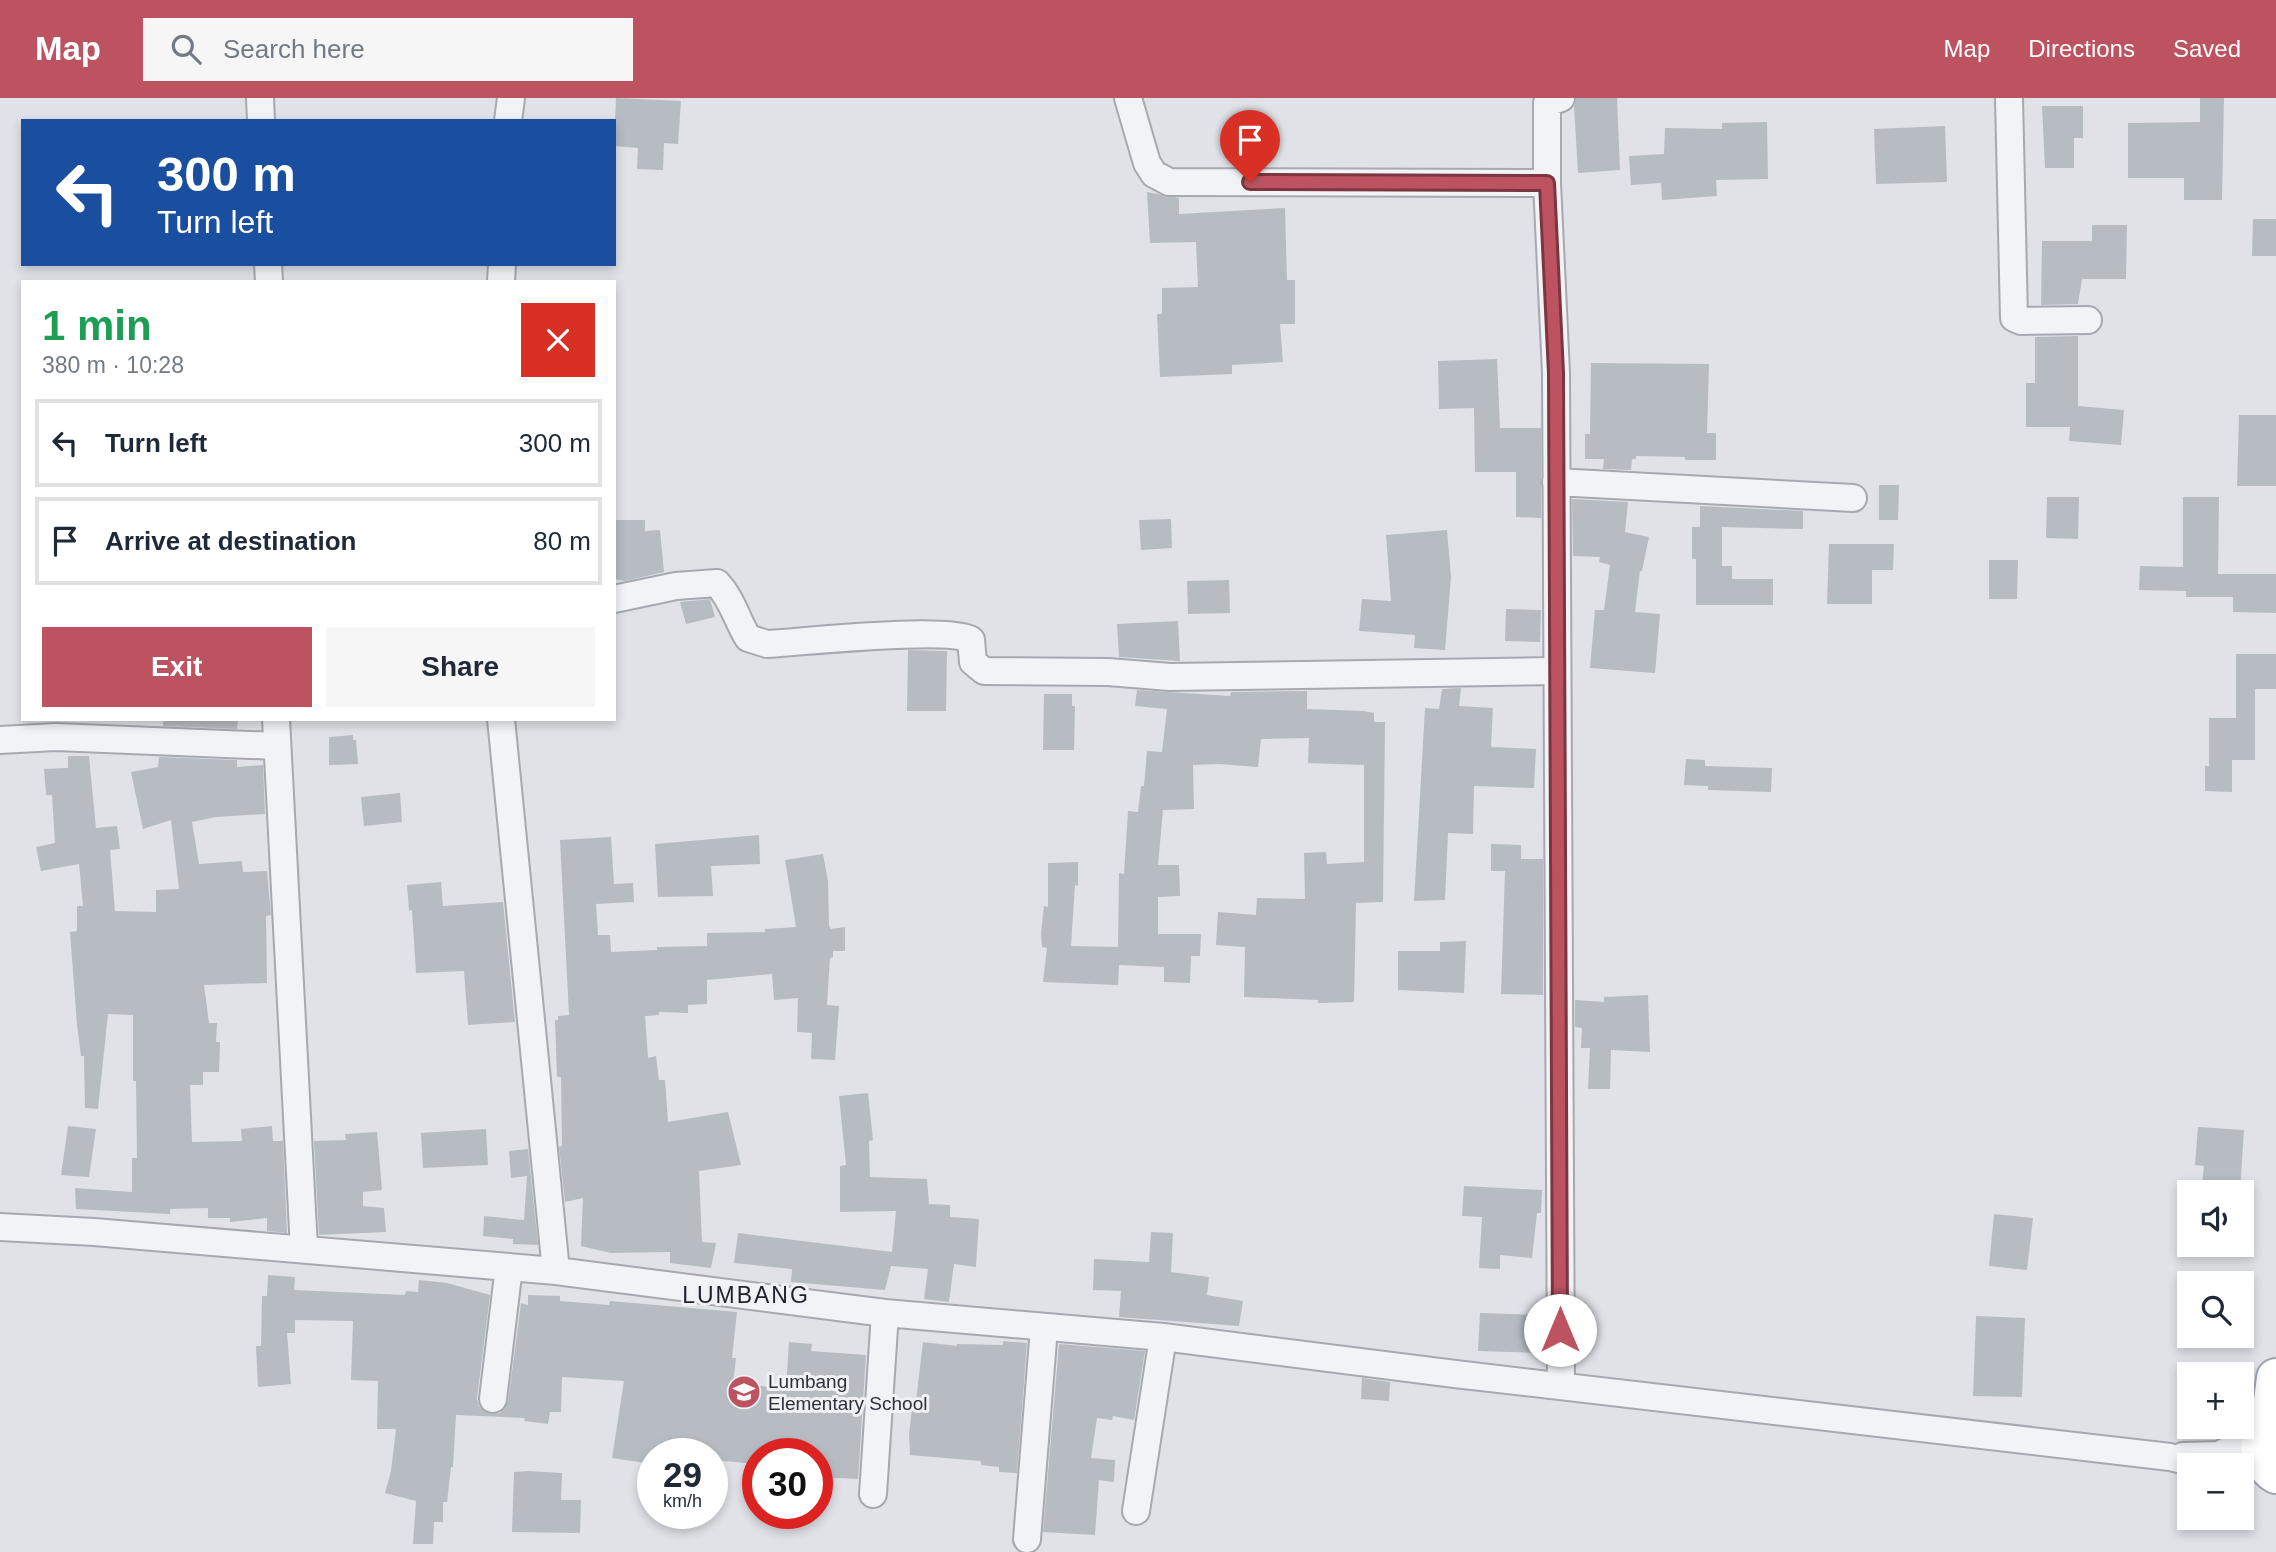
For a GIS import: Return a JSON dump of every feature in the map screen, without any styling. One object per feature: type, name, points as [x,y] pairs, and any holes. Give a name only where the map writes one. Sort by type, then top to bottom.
[{"type":"main road","points":[[2263,1472],[2259,1446],[2270,1425],[2276,1378]]},
{"type":"street","points":[[260,98],[261,119]]},
{"type":"street","points":[[508,119],[511,98]]},
{"type":"street","points":[[1128,98],[1147,163],[1154,174],[1169,182],[1547,183]]},
{"type":"street","points":[[2009,98],[2014,318],[2021,321],[2088,320]]},
{"type":"street","points":[[1551,100],[1547,183],[1556,373],[1561,1385]]},
{"type":"street","points":[[1556,482],[1853,498]]},
{"type":"street","points":[[616,599],[676,586],[717,583],[727,595],[737,621],[748,638],[767,644],[931,634],[966,637],[971,640],[973,662],[984,671],[1108,672],[1170,677],[1556,671]]},
{"type":"street","points":[[276,721],[304,1249]]},
{"type":"street","points":[[501,721],[556,1271]]},
{"type":"street","points":[[0,740],[55,728],[277,746]]},
{"type":"street","points":[[0,1227],[556,1271],[885,1313],[1163,1337],[2177,1459]]},
{"type":"street","points":[[493,1399],[509,1267]]},
{"type":"street","points":[[873,1494],[885,1313]]},
{"type":"street","points":[[1027,1539],[1044,1328]]},
{"type":"street","points":[[1136,1511],[1163,1337]]},
{"type":"street","points":[[2170,1457],[2219,1455],[2270,1425]]},
{"type":"building","points":[[616,98],[681,101],[678,144],[664,143],[663,170],[637,169],[638,148],[616,146]]},
{"type":"building","points":[[1576,98],[1617,98],[1620,170],[1578,173],[1574,106]]},
{"type":"building","points":[[2200,98],[2224,98],[2222,200],[2184,200],[2184,178],[2128,178],[2128,123],[2200,122]]},
{"type":"building","points":[[2042,106],[2083,106],[2083,138],[2074,138],[2074,168],[2045,168]]},
{"type":"building","points":[[1767,122],[1768,179],[1716,180],[1717,196],[1662,200],[1661,183],[1631,185],[1629,156],[1664,154],[1665,128],[1722,129],[1722,123]]},
{"type":"building","points":[[1945,126],[1947,182],[1876,184],[1874,129]]},
{"type":"building","points":[[1147,192],[1179,198],[1179,214],[1285,208],[1287,280],[1295,280],[1295,324],[1280,324],[1283,362],[1232,365],[1232,374],[1160,377],[1157,314],[1162,314],[1162,288],[1198,287],[1196,242],[1150,243]]},
{"type":"building","points":[[2253,219],[2276,219],[2276,256],[2252,256]]},
{"type":"building","points":[[2092,225],[2127,225],[2126,279],[2082,279],[2078,304],[2041,305],[2042,241],[2092,241]]},
{"type":"building","points":[[2078,336],[2078,406],[2124,410],[2121,445],[2069,441],[2070,427],[2026,427],[2026,383],[2035,383],[2035,337]]},
{"type":"building","points":[[1497,359],[1500,428],[1541,428],[1541,518],[1516,517],[1516,472],[1475,472],[1474,408],[1439,409],[1438,361]]},
{"type":"building","points":[[1591,363],[1709,364],[1707,433],[1716,433],[1716,460],[1636,456],[1636,459],[1632,459],[1631,470],[1603,469],[1604,459],[1585,459],[1585,434],[1590,434]]},
{"type":"building","points":[[2239,415],[2276,415],[2276,486],[2237,486]]},
{"type":"building","points":[[1879,485],[1899,485],[1898,520],[1879,520]]},
{"type":"building","points":[[2047,497],[2079,497],[2078,539],[2046,538]]},
{"type":"building","points":[[2183,497],[2219,497],[2218,574],[2276,574],[2276,613],[2233,612],[2233,597],[2186,597],[2186,591],[2139,590],[2140,566],[2183,567]]},
{"type":"building","points":[[1572,499],[1628,502],[1625,532],[1649,537],[1640,571],[1635,612],[1660,614],[1655,673],[1590,668],[1595,610],[1604,610],[1610,565],[1599,562],[1600,557],[1573,556]]},
{"type":"building","points":[[1700,506],[1803,511],[1803,529],[1722,527],[1722,566],[1732,566],[1732,579],[1773,579],[1773,605],[1696,605],[1696,559],[1692,559],[1692,527],[1700,527]]},
{"type":"building","points":[[1171,519],[1172,548],[1141,550],[1139,520]]},
{"type":"building","points":[[616,520],[645,520],[645,531],[660,530],[664,572],[625,581],[616,579]]},
{"type":"building","points":[[1447,530],[1451,577],[1445,650],[1414,648],[1415,635],[1359,631],[1362,599],[1391,601],[1386,535]]},
{"type":"building","points":[[1829,544],[1894,544],[1893,570],[1872,570],[1872,604],[1827,604]]},
{"type":"building","points":[[1989,560],[2018,560],[2017,599],[1989,599]]},
{"type":"building","points":[[1229,580],[1230,613],[1188,614],[1187,581]]},
{"type":"building","points":[[710,599],[715,617],[686,624],[680,602]]},
{"type":"building","points":[[1506,609],[1541,610],[1540,642],[1505,641]]},
{"type":"building","points":[[1178,621],[1180,661],[1119,657],[1117,624]]},
{"type":"building","points":[[908,650],[947,651],[946,711],[907,711]]},
{"type":"building","points":[[2236,654],[2276,654],[2276,689],[2255,689],[2255,760],[2232,760],[2232,792],[2205,791],[2205,766],[2209,766],[2209,718],[2236,718]]},
{"type":"building","points":[[1461,688],[1459,706],[1493,708],[1491,747],[1536,749],[1534,788],[1474,786],[1473,834],[1448,833],[1445,900],[1414,901],[1425,708],[1439,709],[1442,689]]},
{"type":"building","points":[[1137,690],[1230,696],[1231,692],[1307,691],[1307,709],[1364,711],[1374,713],[1374,722],[1385,722],[1383,902],[1356,903],[1354,1002],[1318,1003],[1318,1000],[1244,997],[1245,947],[1216,945],[1218,912],[1256,915],[1257,898],[1305,899],[1304,853],[1326,852],[1327,864],[1364,862],[1364,765],[1308,763],[1309,738],[1261,739],[1258,767],[1193,765],[1194,809],[1163,810],[1158,865],[1179,865],[1180,896],[1158,897],[1158,934],[1201,934],[1200,956],[1191,956],[1190,983],[1164,982],[1164,967],[1119,965],[1118,985],[1043,982],[1047,948],[1042,947],[1041,933],[1044,906],[1048,907],[1048,863],[1078,862],[1071,946],[1118,947],[1119,873],[1124,874],[1128,811],[1138,812],[1141,786],[1144,786],[1147,751],[1162,752],[1167,709],[1135,706]]},
{"type":"building","points":[[1044,694],[1072,694],[1072,706],[1075,706],[1074,750],[1043,750]]},
{"type":"building","points":[[163,721],[238,721],[237,729],[163,726]]},
{"type":"building","points":[[353,735],[353,740],[356,740],[358,764],[329,765],[329,737]]},
{"type":"building","points":[[68,756],[89,756],[96,828],[117,826],[120,849],[110,850],[115,911],[156,912],[156,890],[179,889],[171,820],[143,829],[131,772],[158,767],[159,757],[237,760],[237,767],[263,765],[265,814],[216,817],[192,822],[199,864],[242,861],[243,872],[267,871],[271,915],[266,916],[267,983],[204,985],[209,1023],[217,1023],[216,1042],[220,1042],[219,1072],[203,1072],[203,1085],[190,1085],[192,1142],[242,1141],[241,1129],[272,1126],[273,1141],[283,1141],[287,1233],[267,1231],[267,1218],[230,1222],[230,1218],[208,1218],[208,1208],[170,1209],[170,1214],[76,1209],[75,1188],[132,1192],[132,1158],[137,1158],[136,1081],[133,1081],[133,1015],[108,1014],[98,1109],[85,1108],[84,1056],[81,1056],[77,1025],[70,932],[77,931],[77,906],[83,906],[79,864],[41,871],[36,847],[55,843],[52,795],[46,795],[44,769],[68,768]]},
{"type":"building","points":[[1686,759],[1705,760],[1705,766],[1772,768],[1771,792],[1708,790],[1708,786],[1684,785]]},
{"type":"building","points":[[400,793],[402,822],[364,826],[361,797]]},
{"type":"building","points":[[759,835],[760,864],[711,866],[713,896],[658,897],[655,844]]},
{"type":"building","points":[[611,837],[614,884],[633,883],[634,902],[596,904],[598,935],[610,935],[611,952],[657,950],[657,947],[707,946],[707,933],[765,932],[765,929],[796,927],[785,860],[823,854],[828,881],[829,926],[831,929],[845,927],[845,951],[833,951],[833,957],[830,958],[827,1005],[839,1006],[835,1060],[811,1059],[812,1033],[797,1032],[798,998],[774,1000],[772,974],[707,980],[707,1004],[688,1005],[688,1013],[659,1012],[659,1015],[645,1016],[648,1058],[656,1056],[659,1080],[665,1080],[668,1122],[728,1112],[741,1165],[699,1171],[702,1242],[716,1243],[711,1268],[670,1263],[670,1252],[611,1253],[581,1246],[583,1198],[565,1202],[559,1147],[562,1146],[561,1077],[557,1077],[555,1020],[558,1020],[558,1016],[569,1015],[560,840]]},
{"type":"building","points":[[1491,844],[1521,845],[1521,859],[1543,859],[1543,995],[1501,994],[1505,871],[1491,871]]},
{"type":"building","points":[[441,882],[443,906],[503,902],[515,1022],[468,1025],[464,971],[416,973],[412,910],[409,911],[407,885]]},
{"type":"building","points":[[1466,941],[1464,993],[1398,990],[1398,951],[1440,951],[1440,942]]},
{"type":"building","points":[[1648,995],[1650,1052],[1611,1050],[1610,1089],[1588,1089],[1590,1048],[1581,1048],[1582,1028],[1575,1027],[1575,1000],[1604,1002],[1604,997]]},
{"type":"building","points":[[868,1093],[873,1140],[869,1141],[870,1177],[927,1179],[929,1204],[950,1205],[950,1217],[979,1219],[976,1267],[954,1264],[949,1302],[924,1299],[928,1269],[891,1266],[885,1290],[791,1282],[792,1269],[734,1263],[738,1233],[892,1252],[896,1211],[840,1212],[840,1166],[846,1165],[839,1096]]},
{"type":"building","points":[[68,1126],[96,1129],[89,1177],[61,1175]]},
{"type":"building","points":[[2198,1127],[2244,1130],[2241,1180],[2202,1180],[2204,1166],[2195,1165]]},
{"type":"building","points":[[486,1129],[488,1165],[423,1168],[421,1133]]},
{"type":"building","points":[[377,1132],[382,1190],[363,1192],[363,1206],[384,1208],[386,1232],[319,1235],[314,1141],[346,1140],[345,1134]]},
{"type":"building","points":[[528,1149],[538,1245],[513,1244],[513,1239],[483,1236],[484,1216],[524,1220],[527,1176],[511,1178],[509,1151]]},
{"type":"building","points":[[1464,1186],[1542,1190],[1541,1213],[1537,1213],[1532,1258],[1500,1255],[1500,1269],[1479,1268],[1482,1217],[1462,1216]]},
{"type":"building","points":[[1994,1214],[2033,1218],[2027,1270],[1989,1266]]},
{"type":"building","points":[[1151,1232],[1173,1233],[1171,1272],[1209,1277],[1207,1295],[1243,1301],[1239,1326],[1119,1317],[1121,1291],[1093,1290],[1094,1259],[1149,1262]]},
{"type":"building","points":[[268,1275],[295,1277],[294,1290],[405,1295],[406,1291],[418,1292],[419,1280],[447,1283],[490,1295],[477,1398],[479,1406],[490,1414],[500,1413],[508,1402],[521,1303],[528,1305],[528,1295],[560,1296],[560,1301],[609,1305],[610,1301],[737,1312],[732,1358],[736,1358],[733,1384],[786,1388],[789,1342],[812,1344],[811,1351],[866,1355],[858,1479],[833,1478],[833,1438],[742,1438],[742,1463],[728,1461],[728,1438],[637,1438],[637,1462],[612,1458],[624,1381],[562,1377],[561,1412],[550,1412],[548,1424],[524,1421],[525,1418],[456,1415],[453,1467],[447,1502],[443,1502],[443,1522],[434,1522],[433,1544],[413,1544],[416,1501],[385,1493],[391,1471],[396,1429],[377,1429],[378,1381],[351,1380],[353,1321],[295,1320],[295,1333],[287,1333],[291,1384],[258,1387],[256,1346],[261,1346],[262,1296],[267,1296]]},
{"type":"building","points":[[1480,1313],[1541,1315],[1539,1353],[1478,1351]]},
{"type":"building","points":[[1976,1316],[2025,1318],[2022,1397],[1973,1396]]},
{"type":"building","points":[[1003,1341],[1027,1343],[1017,1473],[999,1472],[999,1467],[981,1465],[981,1461],[910,1455],[912,1408],[915,1409],[923,1342],[957,1346],[1003,1345]]},
{"type":"building","points":[[1059,1344],[1145,1351],[1134,1420],[1113,1416],[1112,1420],[1097,1418],[1091,1458],[1115,1460],[1114,1482],[1099,1480],[1095,1535],[1043,1532]]},
{"type":"building","points":[[1362,1378],[1390,1382],[1389,1401],[1361,1399]]},
{"type":"building","points":[[514,1472],[562,1473],[561,1500],[581,1500],[580,1533],[512,1532]]},
{"type":"place","name":"Lumbang Elementary School","points":[[744,1392]]},
{"type":"district","name":"LUMBANG","points":[[746,1295]]},
{"type":"route","points":[[1250,182],[1547,183],[1556,373],[1560,1330]]}]
